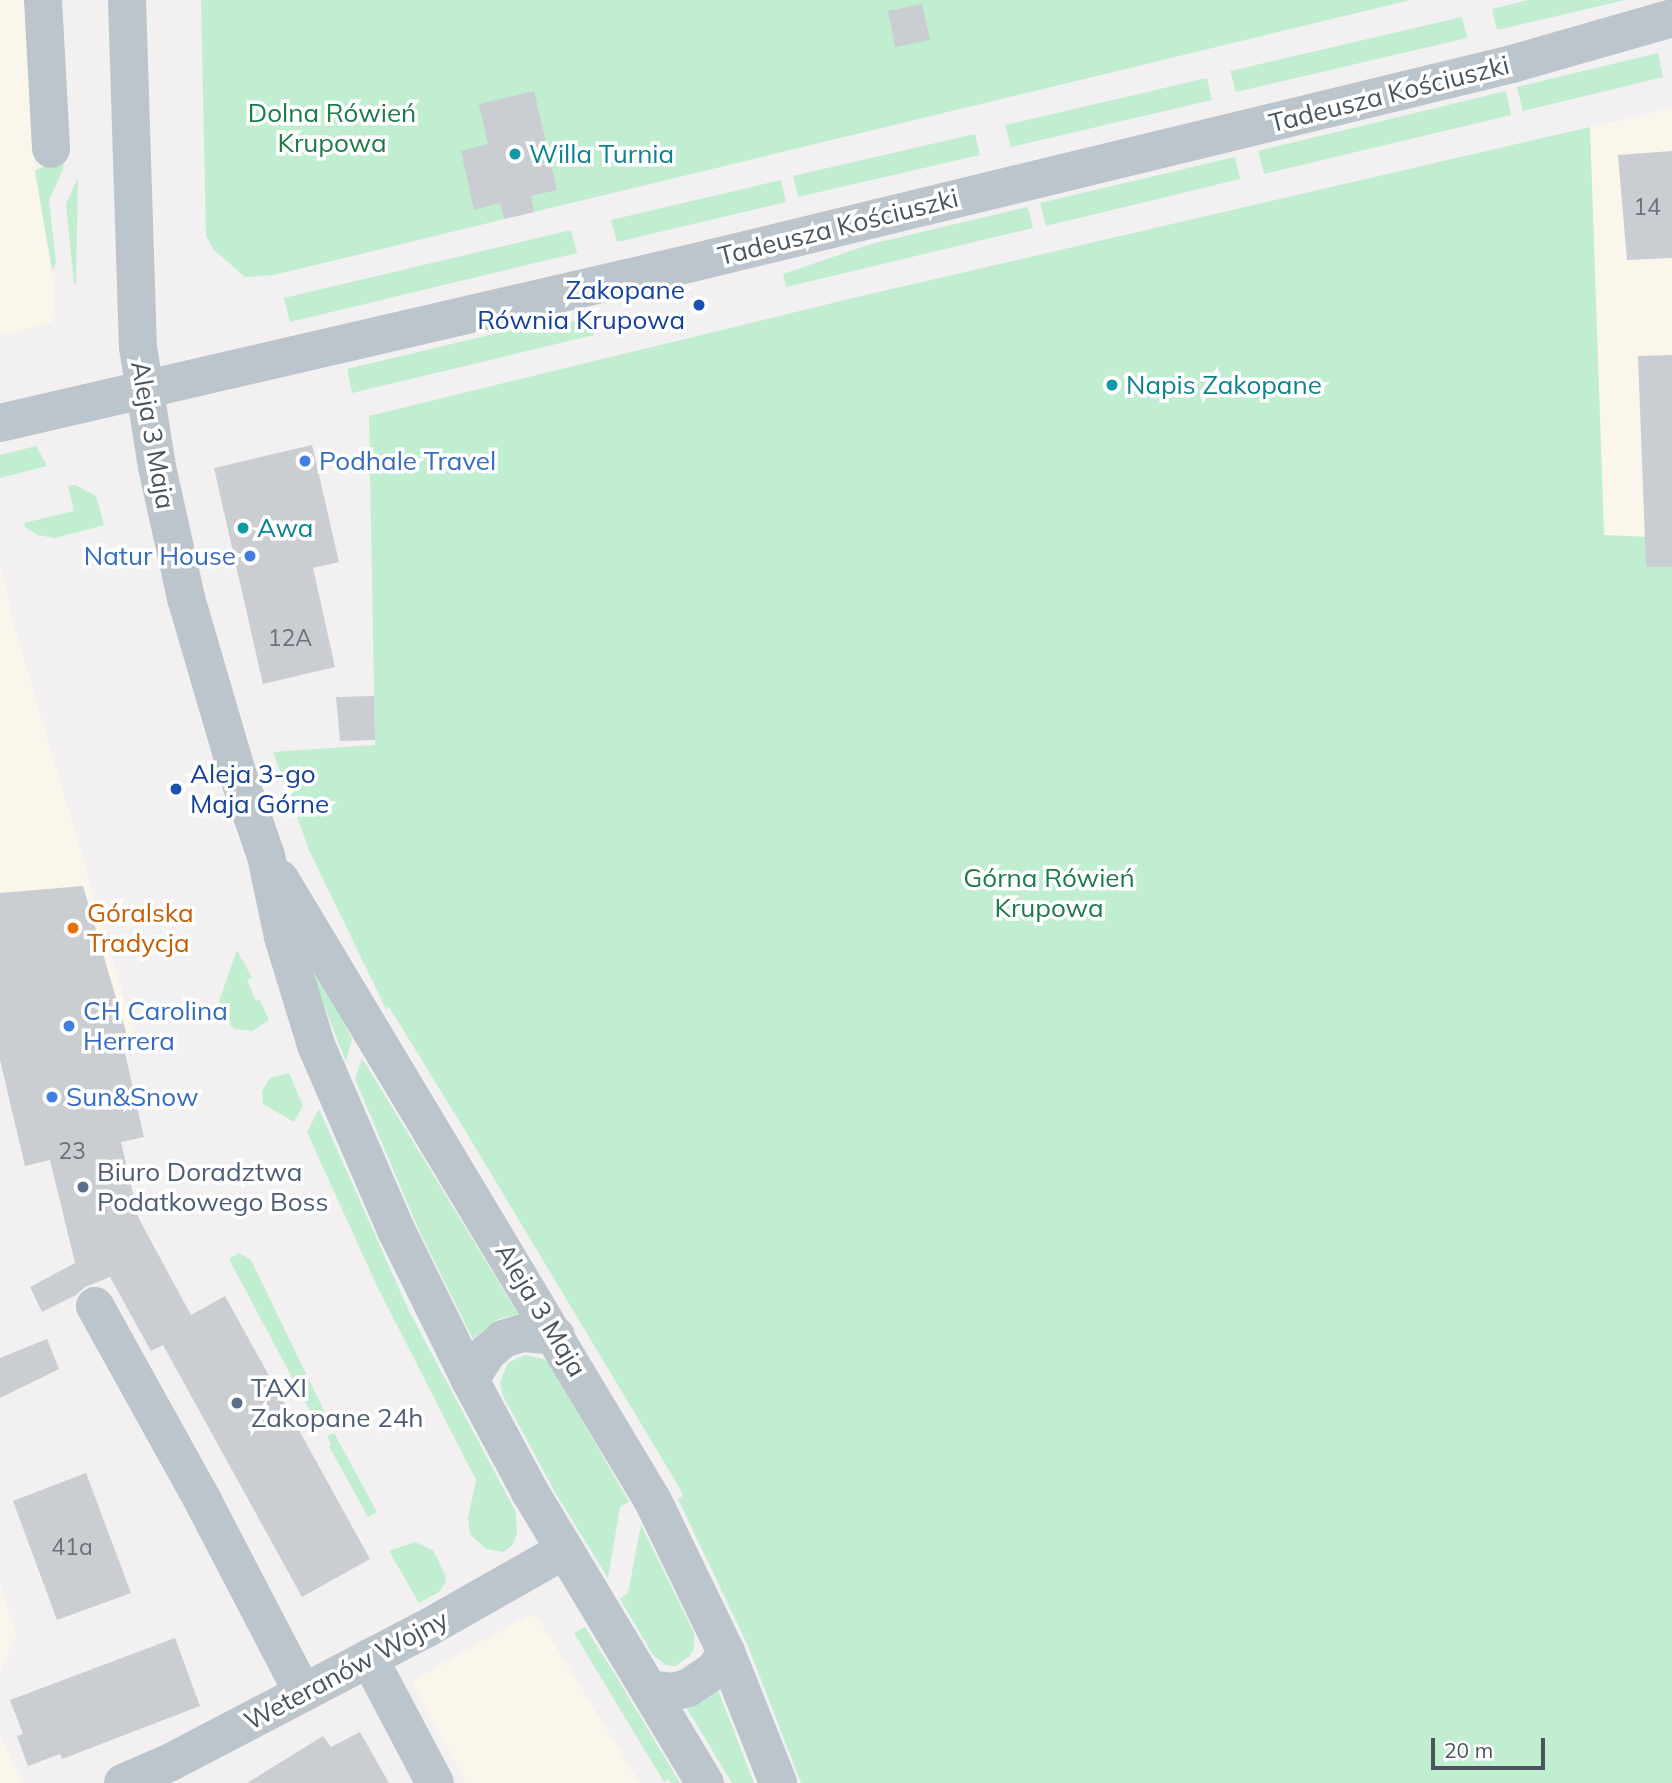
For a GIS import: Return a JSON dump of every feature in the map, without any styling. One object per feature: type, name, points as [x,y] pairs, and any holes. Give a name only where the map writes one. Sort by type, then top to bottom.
[{"type":"street","points":[[43,0],[51,149]]},
{"type":"street","name":"Aleja 3 Maja","points":[[127,0],[135,298],[144,391],[186,598],[236,769],[266,856],[284,937],[316,1045],[396,1230],[470,1380],[565,1550],[705,1783]]},
{"type":"street","name":"Tadeusza Kościuszki","points":[[0,423],[692,263],[1499,67],[1672,18]]},
{"type":"street","name":"Aleja 3 Maja","points":[[266,856],[653,1501],[726,1652],[778,1783]]},
{"type":"street","points":[[95,1306],[204,1503],[303,1693]]},
{"type":"street","points":[[470,1380],[486,1353],[503,1339],[523,1333],[556,1336]]},
{"type":"street","name":"Weteranów Wojny","points":[[124,1783],[303,1693],[565,1550]]},
{"type":"street","points":[[649,1689],[671,1692],[688,1688],[715,1670],[726,1652]]},
{"type":"street","points":[[369,1658],[435,1783]]},
{"type":"shaded area","points":[[0,0],[27,0],[35,171],[55,291],[52,322],[0,336]]},
{"type":"shaded area","points":[[1672,108],[1672,538],[1604,535],[1590,127]]},
{"type":"shaded area","points":[[0,562],[12,618],[140,1052],[0,1066]]},
{"type":"shaded area","points":[[0,1584],[16,1635],[0,1672]]},
{"type":"shaded area","points":[[529,1615],[537,1617],[640,1783],[466,1783],[412,1681]]},
{"type":"shaded area","points":[[0,1735],[22,1783],[0,1783]]},
{"type":"green space","name":"Dolna Rówień Krupowa","points":[[201,0],[1410,0],[274,275],[245,277],[214,250],[206,236]]},
{"type":"green space","points":[[1528,0],[1625,0],[1497,30],[1492,9]]},
{"type":"green space","points":[[1462,17],[1467,38],[1236,92],[1230,71]]},
{"type":"green space","points":[[1658,53],[1663,77],[1523,111],[1517,87]]},
{"type":"green space","points":[[1207,78],[1212,100],[1011,147],[1005,125]]},
{"type":"green space","points":[[1506,91],[1511,115],[1264,174],[1258,151]]},
{"type":"green space","name":"Górna Rówień Krupowa","points":[[1590,127],[1604,535],[1672,538],[1672,1783],[801,1783],[748,1646],[678,1499],[683,1496],[679,1487],[463,1127],[389,1007],[386,1009],[309,850],[273,752],[375,745],[369,416],[853,298]]},
{"type":"green space","points":[[975,134],[980,155],[798,197],[793,176]]},
{"type":"green space","points":[[65,144],[63,169],[49,200],[56,263],[52,270],[35,171],[48,164]]},
{"type":"green space","points":[[1235,157],[1240,179],[1046,226],[1040,203]]},
{"type":"green space","points":[[78,178],[76,284],[74,284],[66,204]]},
{"type":"green space","points":[[781,180],[786,202],[617,242],[611,220]]},
{"type":"green space","points":[[1028,207],[1033,228],[786,287],[783,274],[871,244]]},
{"type":"green space","points":[[571,230],[577,253],[290,322],[284,298]]},
{"type":"green space","points":[[589,319],[594,335],[352,393],[347,369],[527,326]]},
{"type":"green space","points":[[36,446],[47,466],[0,478],[0,455]]},
{"type":"green space","points":[[75,485],[96,496],[104,525],[55,538],[37,535],[25,527],[24,523],[74,511],[68,486]]},
{"type":"green space","points":[[287,911],[352,1039],[346,1062]]},
{"type":"green space","points":[[237,950],[252,978],[247,980],[256,1001],[260,1000],[269,1020],[253,1031],[234,1029],[222,1013],[219,1001]]},
{"type":"green space","points":[[362,1058],[518,1314],[498,1319],[473,1339],[417,1226],[355,1079]]},
{"type":"green space","points":[[289,1073],[303,1106],[294,1122],[263,1104],[262,1091],[270,1078]]},
{"type":"green space","points":[[319,1109],[409,1311],[516,1512],[517,1533],[513,1544],[504,1552],[486,1549],[470,1534],[468,1518],[476,1480],[377,1286],[307,1132]]},
{"type":"green space","points":[[239,1253],[251,1260],[325,1413],[317,1417],[313,1410],[310,1411],[229,1259]]},
{"type":"green space","points":[[525,1355],[544,1359],[550,1364],[629,1502],[620,1507],[608,1578],[556,1494],[502,1394],[500,1382],[508,1363]]},
{"type":"green space","points":[[334,1433],[377,1512],[368,1517],[329,1446],[331,1444],[327,1436]]},
{"type":"green space","points":[[641,1525],[694,1633],[694,1649],[690,1656],[675,1666],[666,1665],[653,1655],[620,1599],[628,1593]]},
{"type":"green space","points":[[415,1542],[433,1550],[446,1581],[439,1592],[419,1603],[389,1551]]},
{"type":"green space","points":[[585,1627],[680,1783],[671,1783],[668,1779],[664,1782],[574,1633]]},
{"type":"green space","points":[[718,1690],[754,1783],[732,1783],[686,1707],[703,1701]]},
{"type":"building","points":[[922,4],[930,40],[895,47],[888,11]]},
{"type":"building","name":"Willa Turnia","points":[[534,91],[557,190],[531,196],[534,212],[504,219],[500,203],[474,210],[461,151],[488,144],[479,104]]},
{"type":"building","points":[[1672,151],[1672,258],[1627,260],[1618,155]]},
{"type":"building","points":[[1672,355],[1672,567],[1646,567],[1638,356]]},
{"type":"building","points":[[312,445],[339,562],[313,568],[335,667],[263,684],[214,468]]},
{"type":"building","points":[[374,696],[375,740],[340,741],[336,697]]},
{"type":"building","points":[[83,886],[132,1052],[125,1053],[144,1137],[121,1142],[139,1219],[191,1315],[225,1296],[370,1559],[302,1597],[163,1345],[151,1351],[110,1277],[85,1287],[76,1295],[42,1312],[30,1287],[75,1263],[50,1160],[25,1166],[0,1060],[0,893]]},
{"type":"building","points":[[47,1339],[59,1369],[0,1398],[0,1358]]},
{"type":"building","points":[[86,1473],[131,1593],[57,1620],[13,1501]]},
{"type":"building","points":[[175,1638],[200,1706],[62,1759],[60,1754],[28,1766],[17,1736],[23,1734],[10,1700]]},
{"type":"building","points":[[360,1732],[389,1783],[247,1783],[323,1736],[331,1747]]},
{"type":"place","name":"Willa Turnia","points":[[515,154]]},
{"type":"place","name":"Zakopane Równia Krupowa","points":[[699,305]]},
{"type":"place","name":"Napis Zakopane","points":[[1112,385]]},
{"type":"place","name":"Podhale Travel","points":[[305,461]]},
{"type":"place","name":"Awa","points":[[243,528]]},
{"type":"place","name":"Natur House","points":[[250,556]]},
{"type":"place","name":"Aleja 3-go Maja Górne","points":[[176,789]]},
{"type":"place","name":"Góralska Tradycja","points":[[73,928]]},
{"type":"place","name":"CH Carolina Herrera","points":[[69,1026]]},
{"type":"place","name":"Sun&Snow","points":[[52,1097]]},
{"type":"place","name":"Biuro Doradztwa Podatkowego Boss","points":[[83,1187]]},
{"type":"place","name":"TAXI Zakopane 24h","points":[[237,1403]]}]
